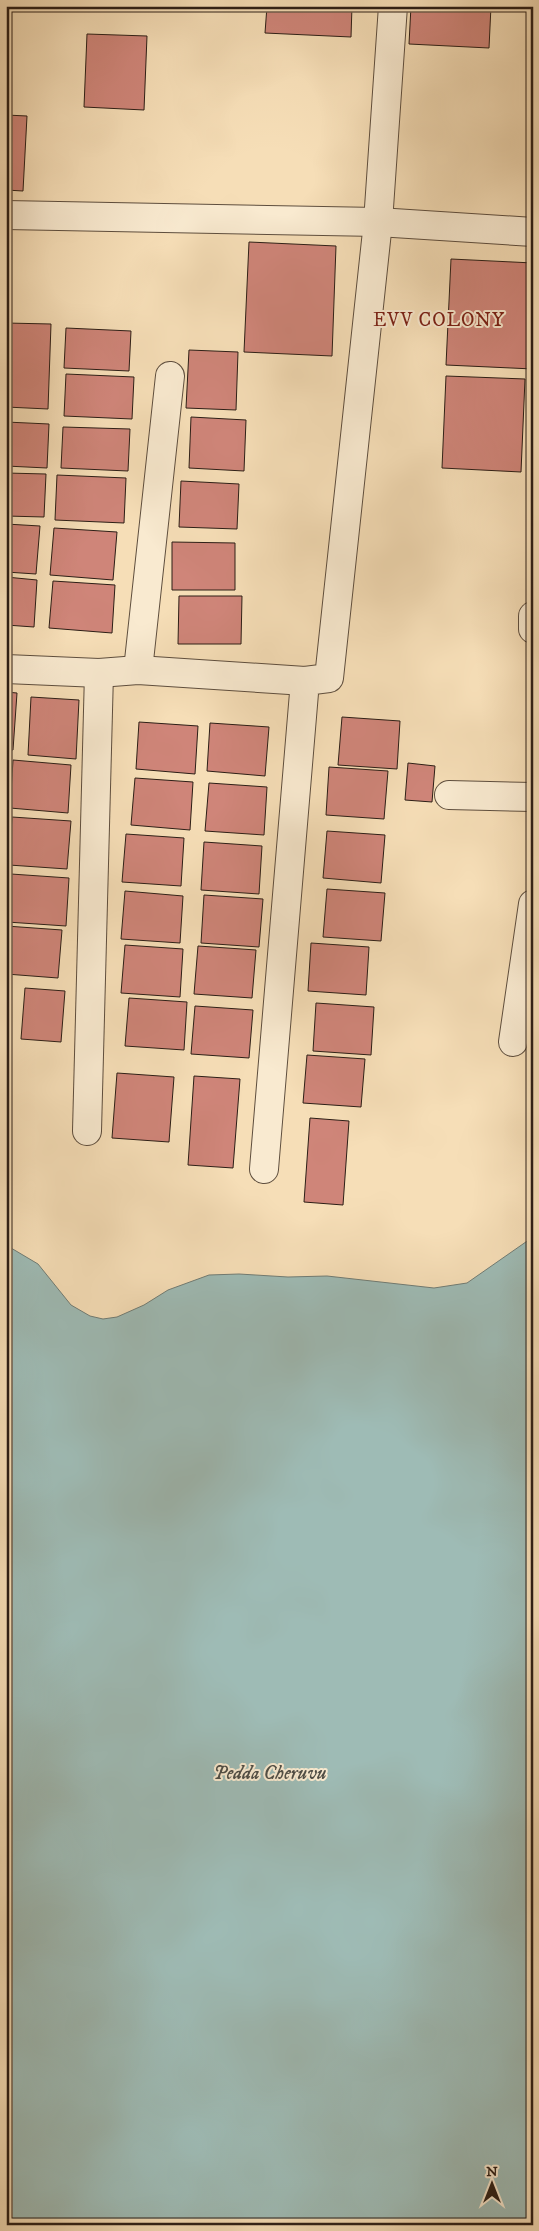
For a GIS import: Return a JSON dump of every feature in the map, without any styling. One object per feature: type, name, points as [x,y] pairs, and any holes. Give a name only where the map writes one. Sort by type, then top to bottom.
[{"type":"street","points":[[6,669],[99,673],[138,670],[305,681],[329,678],[378,222],[393,6]]},
{"type":"street","points":[[6,215],[378,222],[533,232]]},
{"type":"street","points":[[138,670],[170,376]]},
{"type":"street","points":[[533,616],[533,629]]},
{"type":"street","points":[[88,1131],[99,673]]},
{"type":"street","points":[[264,1170],[305,681]]},
{"type":"street","points":[[449,795],[533,797]]},
{"type":"street","points":[[513,1042],[533,904]]},
{"type":"water","name":"Pedda Cheruvu","points":[[533,1237],[533,2225],[6,2225],[6,1245],[38,1264],[71,1305],[90,1316],[103,1319],[117,1317],[144,1305],[168,1290],[209,1275],[327,1276],[434,1288],[467,1283]]},
{"type":"building","points":[[267,6],[352,6],[351,37],[265,33]]},
{"type":"building","points":[[411,6],[491,6],[489,48],[409,44]]},
{"type":"building","points":[[87,34],[147,36],[144,110],[84,107]]},
{"type":"building","points":[[6,115],[27,116],[23,191],[6,190]]},
{"type":"building","points":[[249,242],[336,246],[332,356],[244,352]]},
{"type":"building","points":[[451,259],[533,263],[533,369],[446,365]]},
{"type":"building","points":[[6,323],[51,324],[48,409],[6,407]]},
{"type":"building","points":[[66,328],[131,331],[129,371],[64,368]]},
{"type":"building","points":[[189,350],[238,352],[236,410],[186,408]]},
{"type":"building","points":[[66,374],[134,377],[132,419],[64,416]]},
{"type":"building","points":[[446,376],[525,379],[521,472],[442,468]]},
{"type":"building","points":[[191,417],[246,420],[244,471],[189,468]]},
{"type":"building","points":[[6,422],[49,424],[47,468],[6,466]]},
{"type":"building","points":[[63,427],[130,429],[128,471],[61,468]]},
{"type":"building","points":[[6,473],[46,474],[44,517],[6,516]]},
{"type":"building","points":[[57,475],[126,478],[124,523],[55,520]]},
{"type":"building","points":[[181,481],[239,484],[237,529],[179,527]]},
{"type":"building","points":[[6,524],[40,526],[36,574],[6,572]]},
{"type":"building","points":[[54,528],[117,532],[113,580],[50,575]]},
{"type":"building","points":[[172,542],[235,543],[235,590],[172,590]]},
{"type":"building","points":[[6,577],[37,580],[34,627],[6,625]]},
{"type":"building","points":[[53,581],[115,585],[112,633],[49,628]]},
{"type":"building","points":[[179,596],[242,596],[241,644],[178,644]]},
{"type":"building","points":[[6,692],[17,693],[13,750],[6,750]]},
{"type":"building","points":[[31,697],[79,700],[76,759],[28,755]]},
{"type":"building","points":[[342,717],[400,721],[397,769],[338,765]]},
{"type":"building","points":[[139,722],[198,726],[195,774],[136,769]]},
{"type":"building","points":[[210,723],[269,727],[265,776],[207,771]]},
{"type":"building","points":[[13,760],[71,765],[68,813],[10,808]]},
{"type":"building","points":[[408,763],[435,766],[432,802],[405,800]]},
{"type":"building","points":[[329,767],[388,771],[384,819],[326,815]]},
{"type":"building","points":[[135,778],[193,782],[190,830],[131,825]]},
{"type":"building","points":[[209,783],[267,787],[264,835],[205,831]]},
{"type":"building","points":[[12,817],[71,821],[67,869],[9,865]]},
{"type":"building","points":[[327,831],[385,835],[381,883],[323,878]]},
{"type":"building","points":[[126,834],[184,838],[181,886],[122,882]]},
{"type":"building","points":[[204,842],[262,846],[259,894],[201,890]]},
{"type":"building","points":[[11,874],[69,878],[66,926],[7,922]]},
{"type":"building","points":[[327,889],[385,893],[381,941],[323,937]]},
{"type":"building","points":[[125,891],[183,896],[180,943],[121,939]]},
{"type":"building","points":[[204,895],[263,899],[259,947],[201,943]]},
{"type":"building","points":[[6,926],[62,930],[58,978],[6,974]]},
{"type":"building","points":[[311,943],[369,947],[366,995],[308,991]]},
{"type":"building","points":[[125,945],[183,949],[180,997],[121,993]]},
{"type":"building","points":[[198,946],[256,950],[252,998],[194,994]]},
{"type":"building","points":[[25,988],[65,991],[61,1042],[21,1039]]},
{"type":"building","points":[[129,998],[187,1002],[184,1050],[125,1046]]},
{"type":"building","points":[[316,1003],[374,1007],[371,1055],[313,1051]]},
{"type":"building","points":[[195,1006],[253,1010],[249,1058],[191,1054]]},
{"type":"building","points":[[307,1055],[365,1059],[361,1107],[303,1103]]},
{"type":"building","points":[[117,1073],[174,1077],[169,1142],[112,1138]]},
{"type":"building","points":[[194,1076],[240,1079],[233,1168],[188,1165]]},
{"type":"building","points":[[310,1118],[349,1121],[343,1205],[304,1202]]},
{"type":"district","name":"EVV COLONY","points":[[439,319]]}]
